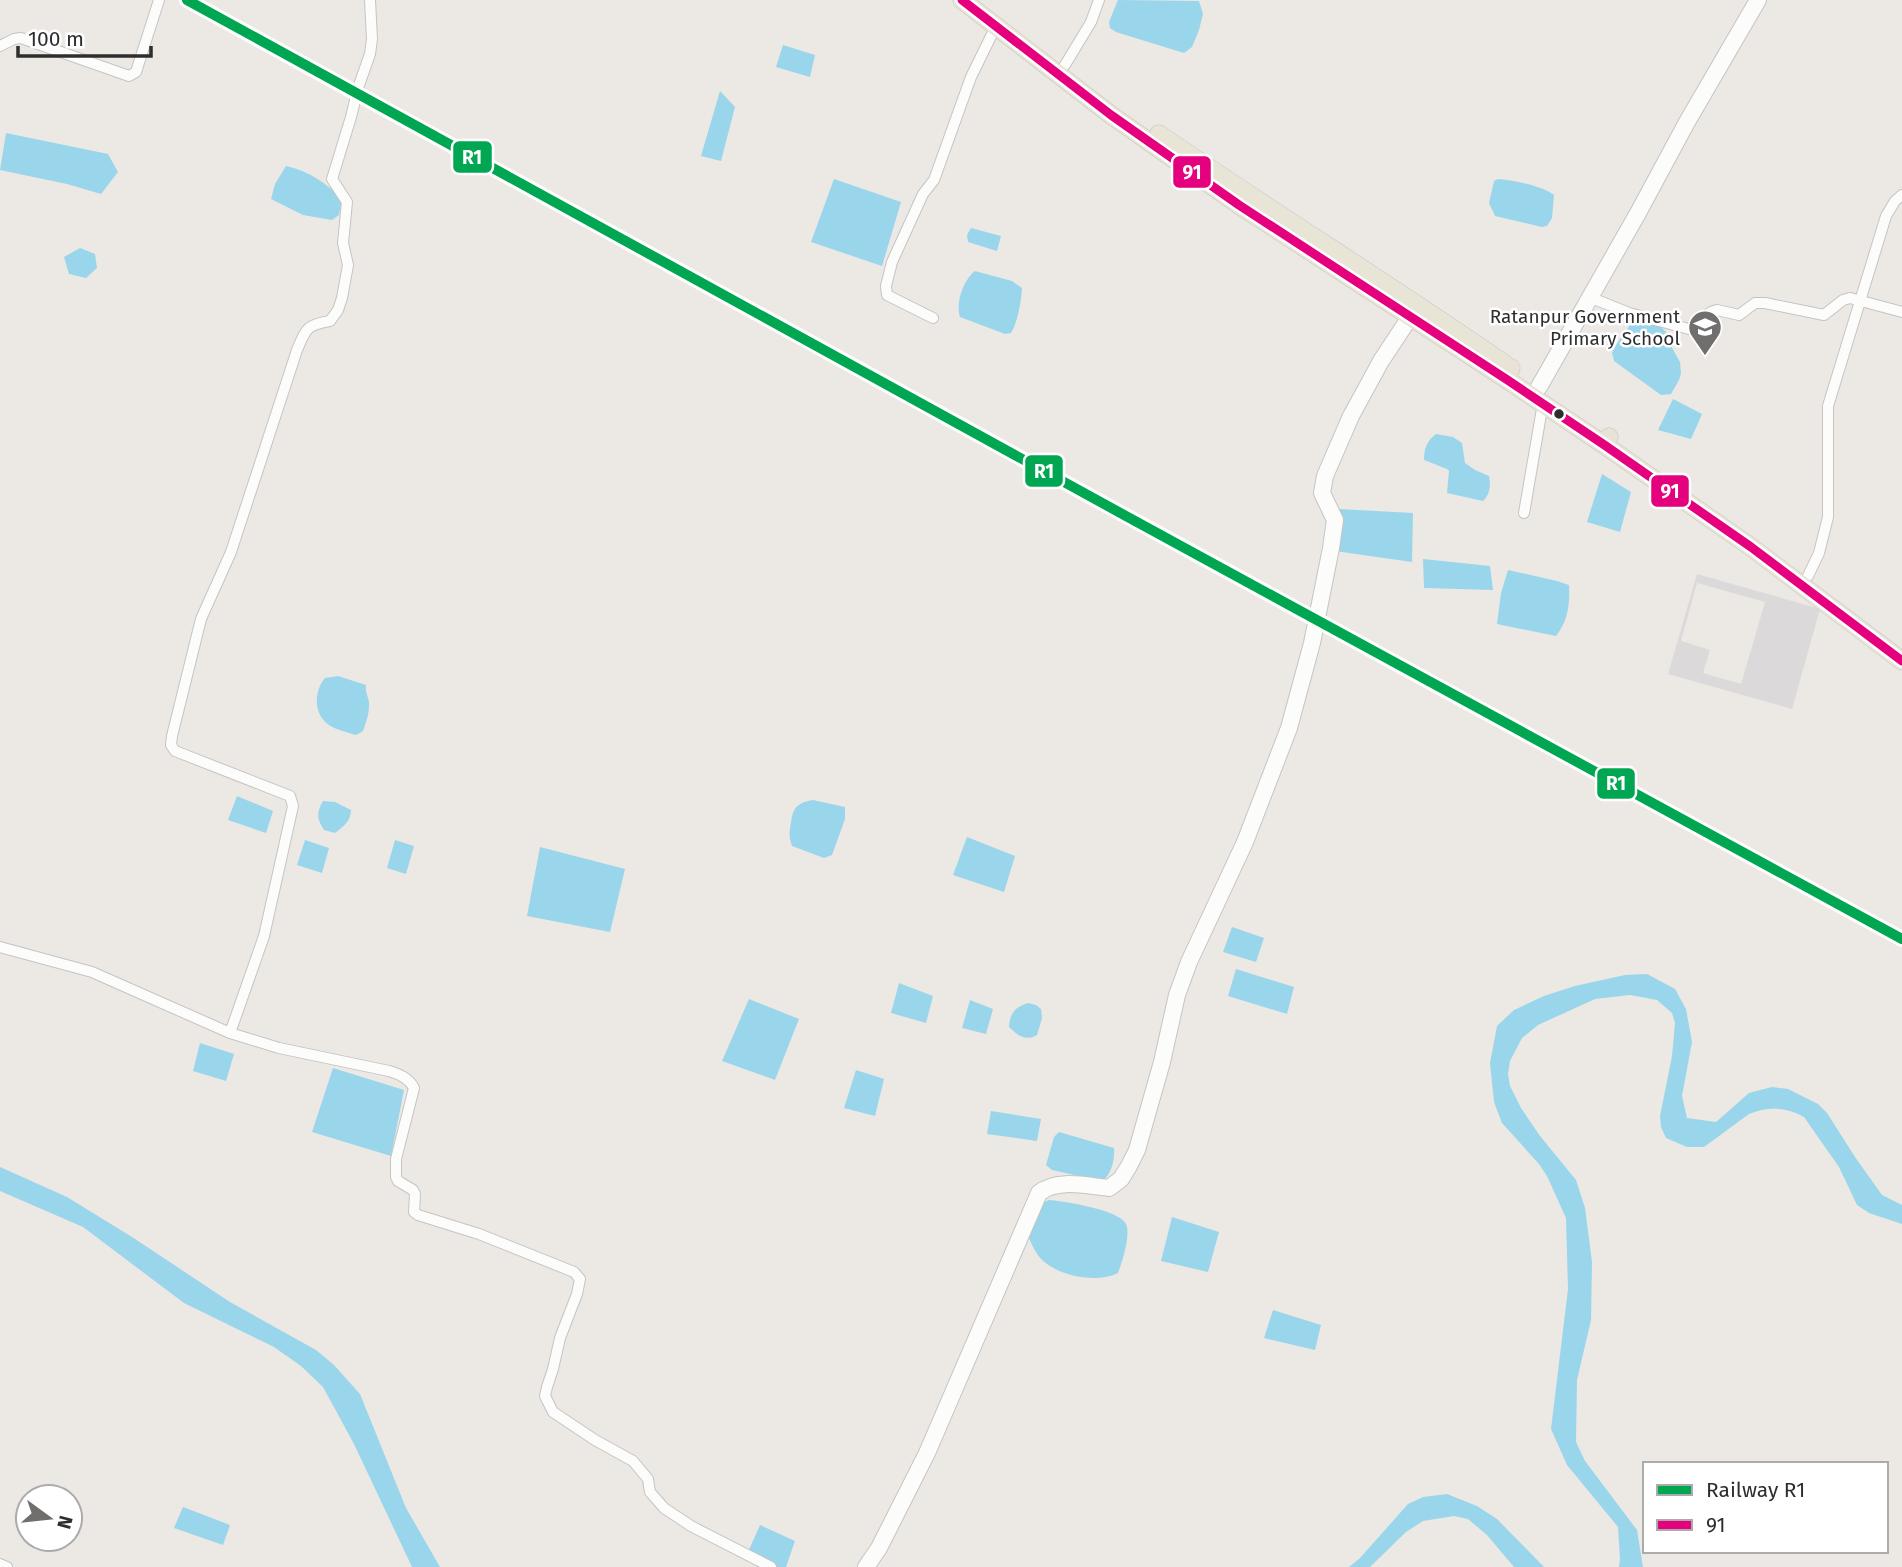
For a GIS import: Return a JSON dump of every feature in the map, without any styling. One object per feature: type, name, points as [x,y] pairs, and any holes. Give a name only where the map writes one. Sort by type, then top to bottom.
[{"type":"main road","points":[[962,0],[1111,115],[1228,197],[1410,317],[1508,373]]},
{"type":"main road","points":[[980,0],[1117,106],[1414,301],[1508,373],[1606,441],[1902,661]]},
{"type":"main road","points":[[1541,395],[1589,297],[1758,0]]},
{"type":"main road","points":[[866,1567],[879,1548],[927,1453],[1039,1193],[1047,1186],[1060,1185],[1109,1188],[1121,1179],[1133,1158],[1177,995],[1245,842],[1289,727],[1312,643],[1331,548],[1335,520],[1322,494],[1325,476],[1351,416],[1410,317]]},
{"type":"main road","points":[[1606,441],[1757,538],[1902,647]]},
{"type":"street","points":[[0,46],[21,38],[129,76],[134,75],[159,0]]},
{"type":"street","points":[[230,1033],[264,936],[293,806],[290,796],[175,751],[171,744],[172,736],[201,619],[231,552],[297,350],[306,329],[330,321],[342,298],[348,265],[343,243],[347,202],[332,179],[370,54],[370,0]]},
{"type":"street","points":[[1065,65],[1091,22],[1099,0]]},
{"type":"street","points":[[933,318],[887,295],[888,276],[923,194],[933,180],[971,77],[996,26]]},
{"type":"street","points":[[1808,576],[1819,553],[1828,517],[1828,406],[1886,216],[1902,195]]},
{"type":"street","points":[[1589,297],[1629,313],[1689,329],[1711,312],[1717,310],[1739,314],[1755,303],[1775,303],[1821,315],[1831,311],[1846,298],[1902,312]]},
{"type":"street","points":[[1524,513],[1541,395]]},
{"type":"street","points":[[0,947],[92,972],[230,1033],[279,1048],[401,1075],[414,1088],[396,1158],[396,1168],[398,1181],[413,1189],[414,1212],[479,1234],[574,1272],[580,1279],[559,1338],[554,1369],[545,1396],[553,1412],[633,1461],[648,1479],[650,1492],[664,1508],[691,1526],[771,1567]]},
{"type":"street","points":[[0,1564],[7,1567]]},
{"type":"shaded area","points":[[1697,574],[1820,609],[1792,709],[1668,674]],"holes":[[[1697,583],[1765,602],[1741,684],[1703,673],[1710,650],[1681,641]]]},
{"type":"water","points":[[1118,0],[1199,1],[1203,14],[1192,47],[1184,53],[1116,32],[1110,28],[1109,22]]},
{"type":"water","points":[[783,45],[815,55],[810,77],[776,67]]},
{"type":"water","points":[[720,91],[735,107],[721,161],[701,156]]},
{"type":"water","points":[[6,133],[108,154],[118,172],[101,194],[0,170]]},
{"type":"water","points":[[286,166],[316,178],[342,198],[339,215],[332,220],[303,215],[271,199],[275,184]]},
{"type":"water","points":[[834,179],[901,202],[882,266],[811,242]]},
{"type":"water","points":[[1498,179],[1535,186],[1554,195],[1552,218],[1547,226],[1495,216],[1489,203],[1494,181]]},
{"type":"water","points":[[971,228],[1001,236],[997,251],[968,242],[967,235]]},
{"type":"water","points":[[80,248],[95,254],[97,268],[86,278],[69,274],[64,257]]},
{"type":"water","points":[[975,271],[1012,281],[1022,288],[1019,311],[1011,333],[1005,334],[960,317],[961,292]]},
{"type":"water","points":[[1634,319],[1659,325],[1668,334],[1680,362],[1681,373],[1671,394],[1661,395],[1614,361],[1614,348]]},
{"type":"water","points":[[1673,399],[1702,414],[1691,439],[1658,430]]},
{"type":"water","points":[[1436,434],[1453,437],[1462,443],[1465,463],[1489,476],[1489,490],[1483,501],[1447,493],[1449,471],[1424,460],[1427,445]]},
{"type":"water","points":[[1602,474],[1631,492],[1620,532],[1587,522]]},
{"type":"water","points":[[1339,509],[1413,513],[1412,562],[1335,551],[1340,528]]},
{"type":"water","points":[[1423,559],[1490,566],[1493,590],[1424,588]]},
{"type":"water","points":[[1508,570],[1569,585],[1567,612],[1556,636],[1497,624],[1501,593]]},
{"type":"water","points":[[338,676],[366,685],[368,713],[363,731],[356,735],[329,725],[318,709],[317,696],[321,683],[325,678]]},
{"type":"water","points":[[237,796],[273,811],[266,833],[228,820]]},
{"type":"water","points":[[813,800],[845,807],[845,819],[832,855],[824,858],[792,846],[790,840],[795,809],[800,804]]},
{"type":"water","points":[[323,801],[335,802],[351,810],[344,826],[335,833],[324,830],[320,823],[318,813]]},
{"type":"water","points":[[967,837],[1015,856],[1004,892],[953,875]]},
{"type":"water","points":[[305,840],[329,848],[322,873],[297,865]]},
{"type":"water","points":[[395,840],[414,846],[406,874],[387,868]]},
{"type":"water","points":[[540,847],[625,869],[610,932],[527,916]]},
{"type":"water","points":[[1232,927],[1264,938],[1256,962],[1223,952]]},
{"type":"water","points":[[1236,969],[1294,987],[1287,1014],[1228,996]]},
{"type":"water","points":[[1647,974],[1675,989],[1686,1009],[1692,1042],[1682,1096],[1687,1118],[1716,1122],[1749,1093],[1772,1087],[1788,1089],[1818,1104],[1827,1113],[1882,1195],[1902,1205],[1902,1224],[1869,1213],[1857,1205],[1839,1167],[1804,1117],[1790,1111],[1770,1109],[1749,1114],[1704,1147],[1687,1147],[1666,1138],[1660,1116],[1672,1056],[1675,1023],[1672,1013],[1657,1000],[1630,995],[1595,999],[1538,1025],[1522,1038],[1510,1061],[1510,1086],[1540,1136],[1576,1180],[1585,1208],[1592,1262],[1591,1320],[1577,1380],[1576,1442],[1585,1461],[1637,1530],[1643,1567],[1619,1567],[1618,1527],[1567,1465],[1551,1429],[1568,1289],[1566,1218],[1539,1164],[1502,1123],[1494,1102],[1490,1063],[1497,1026],[1514,1010],[1575,986],[1625,975]]},
{"type":"water","points":[[899,983],[933,996],[926,1023],[891,1013]]},
{"type":"water","points":[[749,999],[799,1019],[775,1080],[722,1061]]},
{"type":"water","points":[[970,1000],[993,1009],[986,1034],[962,1028]]},
{"type":"water","points":[[1028,1003],[1041,1009],[1042,1018],[1037,1035],[1025,1038],[1009,1027],[1014,1011]]},
{"type":"water","points":[[200,1043],[234,1054],[226,1081],[193,1071]]},
{"type":"water","points":[[333,1068],[404,1090],[391,1156],[312,1132]]},
{"type":"water","points":[[856,1070],[884,1079],[875,1116],[844,1108]]},
{"type":"water","points":[[991,1111],[1041,1119],[1037,1141],[987,1134]]},
{"type":"water","points":[[1059,1132],[1114,1148],[1112,1167],[1107,1176],[1101,1181],[1052,1170],[1046,1165],[1054,1137]]},
{"type":"water","points":[[0,1167],[67,1197],[230,1302],[316,1350],[334,1365],[360,1394],[406,1508],[440,1567],[412,1567],[354,1444],[323,1387],[301,1366],[274,1347],[184,1303],[83,1227],[0,1191]]},
{"type":"water","points":[[1049,1200],[1091,1207],[1122,1219],[1126,1224],[1127,1235],[1118,1273],[1101,1278],[1082,1277],[1054,1269],[1041,1258],[1028,1236],[1042,1203]]},
{"type":"water","points":[[1172,1217],[1219,1232],[1208,1272],[1161,1261]]},
{"type":"water","points":[[1273,1310],[1321,1325],[1315,1350],[1264,1338]]},
{"type":"water","points":[[1447,1494],[1477,1506],[1497,1519],[1544,1567],[1514,1567],[1487,1535],[1468,1519],[1454,1516],[1423,1521],[1406,1532],[1370,1567],[1349,1567],[1408,1504],[1423,1497]]},
{"type":"water","points":[[183,1507],[230,1525],[223,1545],[174,1528]]},
{"type":"water","points":[[760,1525],[795,1541],[786,1567],[778,1567],[748,1552]]},
{"type":"rail line","name":"R1","points":[[187,0],[1902,939]]},
{"type":"transit line","name":"91","points":[[962,0],[1111,115],[1239,205],[1603,444],[1751,547],[1902,661]]},
{"type":"place","name":"Ratanpur Government Primary School","points":[[1705,357]]}]
